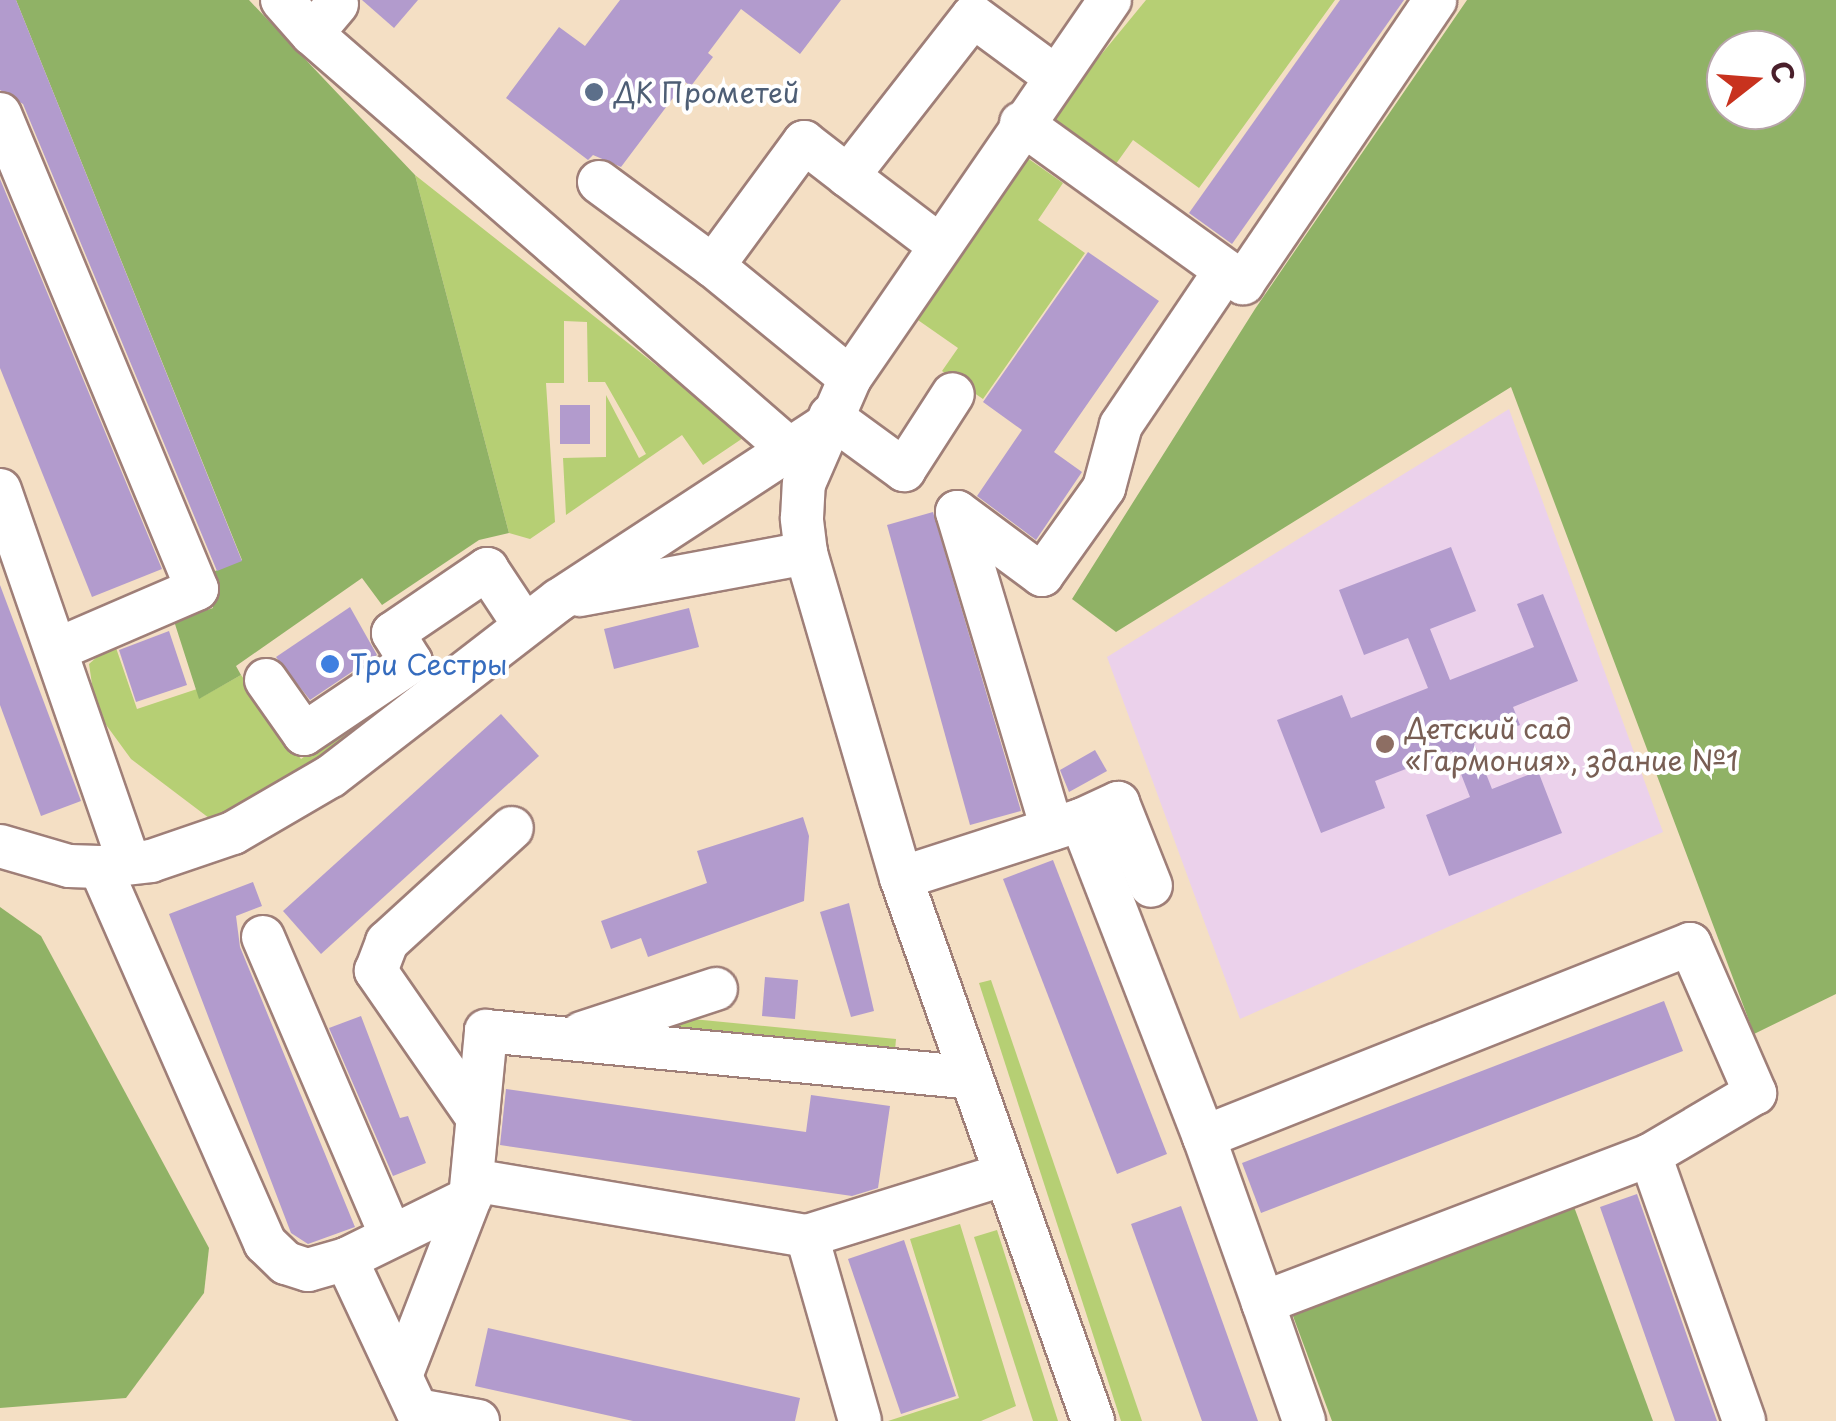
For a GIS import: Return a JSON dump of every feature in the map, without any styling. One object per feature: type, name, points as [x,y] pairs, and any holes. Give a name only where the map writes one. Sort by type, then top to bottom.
[{"type":"street","points":[[282,0],[324,19],[787,447]]},
{"type":"street","points":[[1093,1421],[901,878],[806,553],[804,484],[827,421],[850,378],[1053,76],[1110,0]]},
{"type":"street","points":[[1021,123],[1243,282],[1436,0]]},
{"type":"street","points":[[848,176],[962,8],[1053,76]]},
{"type":"street","points":[[0,114],[198,589],[60,648]]},
{"type":"street","points":[[713,266],[804,142],[939,246]]},
{"type":"street","points":[[599,182],[713,266],[850,378]]},
{"type":"street","points":[[1225,271],[1121,425],[1104,488],[1042,575],[957,512],[1066,825],[1204,1137],[1304,1421]]},
{"type":"street","points":[[827,421],[904,470],[953,394]]},
{"type":"street","points":[[0,846],[68,866],[114,865],[233,833],[331,776],[524,625],[827,421]]},
{"type":"street","points":[[0,490],[60,648],[114,865],[264,1243],[286,1263],[308,1270],[346,1259],[471,1189],[807,1236],[1003,1174]]},
{"type":"street","points":[[559,600],[806,553]]},
{"type":"street","points":[[266,680],[304,734],[412,662],[392,633],[487,570],[524,625]]},
{"type":"street","points":[[901,878],[1066,825],[1118,803],[1151,886]]},
{"type":"street","points":[[477,1117],[376,971],[387,942],[512,828]]},
{"type":"street","points":[[263,936],[390,1236]]},
{"type":"street","points":[[1204,1137],[1690,944],[1755,1093],[1650,1155],[1263,1303]]},
{"type":"street","points":[[568,1038],[716,990]]},
{"type":"street","points":[[414,1402],[471,1189],[486,1032],[970,1078]]},
{"type":"street","points":[[1650,1155],[1744,1421]]},
{"type":"street","points":[[807,1236],[860,1421]]},
{"type":"street","points":[[346,1259],[414,1402],[478,1421]]},
{"type":"shaded area","name":"Детский сад «Гармония», здание №1","points":[[1509,409],[1663,832],[1240,1019],[1107,657]]},
{"type":"green space","points":[[16,0],[249,0],[415,175],[509,533],[479,540],[382,605],[362,578],[236,666],[241,675],[199,699],[174,621],[213,608],[203,576],[242,560]]},
{"type":"green space","points":[[1146,0],[1335,0],[1199,188],[1133,140],[1108,175],[1053,125],[1058,107]]},
{"type":"green space","points":[[1467,0],[1836,0],[1836,994],[1754,1034],[1511,387],[1116,632],[1072,599],[1255,309]]},
{"type":"green space","points":[[1026,157],[1063,183],[1038,220],[1085,253],[983,399],[942,371],[958,348],[915,318]]},
{"type":"green space","points":[[415,175],[746,436],[703,465],[682,435],[566,515],[563,458],[606,457],[606,395],[639,458],[646,454],[605,382],[588,382],[587,322],[564,321],[564,383],[546,383],[555,522],[530,539],[509,533]]},
{"type":"green space","points":[[114,642],[137,709],[197,689],[200,698],[241,675],[301,759],[394,694],[402,705],[231,816],[209,818],[131,759],[96,711],[89,664]]},
{"type":"green space","points":[[0,907],[41,936],[209,1248],[204,1293],[126,1398],[0,1408]]},
{"type":"green space","points":[[991,980],[1142,1421],[1121,1421],[979,983]]},
{"type":"green space","points":[[672,1017],[896,1039],[894,1062],[669,1039]]},
{"type":"green space","points":[[1573,1204],[1653,1421],[1332,1421],[1290,1308]]},
{"type":"green space","points":[[960,1224],[1016,1406],[981,1421],[888,1421],[959,1398],[910,1239]]},
{"type":"green space","points":[[997,1230],[1058,1421],[1033,1421],[974,1237]]},
{"type":"building","points":[[0,0],[16,0],[242,561],[217,571],[23,104],[0,90]]},
{"type":"building","points":[[362,0],[418,0],[394,28]]},
{"type":"building","name":"ДК Прометей","points":[[620,0],[841,0],[800,54],[741,9],[708,53],[713,57],[691,86],[685,82],[621,167],[593,155],[588,160],[506,98],[559,27],[585,46]]},
{"type":"building","points":[[1340,0],[1404,0],[1232,244],[1189,213]]},
{"type":"building","points":[[0,179],[162,569],[92,597],[0,368]]},
{"type":"building","points":[[1088,252],[1159,301],[1054,452],[1082,472],[1036,540],[977,496],[1022,430],[983,402]]},
{"type":"building","points":[[560,405],[590,405],[590,444],[560,444]]},
{"type":"building","points":[[933,512],[1021,811],[970,825],[887,525]]},
{"type":"building","points":[[1451,547],[1476,611],[1430,629],[1450,680],[1534,647],[1517,604],[1543,594],[1578,681],[1513,707],[1520,725],[1474,743],[1492,789],[1538,771],[1562,833],[1449,876],[1426,815],[1470,797],[1452,751],[1375,781],[1385,808],[1321,833],[1277,720],[1342,695],[1351,718],[1428,688],[1408,638],[1364,655],[1339,590]]},
{"type":"building","points":[[0,585],[81,801],[41,816],[0,705]]},
{"type":"building","name":"Три Сестры","points":[[350,607],[377,655],[310,700],[276,657]]},
{"type":"building","points":[[689,608],[699,647],[614,669],[604,629]]},
{"type":"building","points":[[169,631],[187,685],[136,702],[119,650]]},
{"type":"building","points":[[501,714],[539,756],[321,954],[283,911]]},
{"type":"building","points":[[1095,750],[1107,771],[1069,792],[1060,770]]},
{"type":"building","points":[[803,817],[809,836],[804,901],[648,957],[641,938],[611,949],[601,921],[707,883],[697,851]]},
{"type":"building","points":[[1053,860],[1167,1154],[1117,1174],[1003,879]]},
{"type":"building","points":[[253,882],[262,906],[236,916],[240,947],[355,1227],[308,1244],[291,1233],[169,914]]},
{"type":"building","points":[[849,903],[874,1011],[851,1017],[820,912]]},
{"type":"building","points":[[765,977],[798,980],[795,1019],[762,1016]]},
{"type":"building","points":[[1664,1001],[1683,1051],[1261,1213],[1242,1163]]},
{"type":"building","points":[[361,1016],[400,1118],[408,1116],[426,1163],[393,1176],[329,1028]]},
{"type":"building","points":[[506,1089],[806,1132],[811,1095],[890,1106],[878,1188],[852,1196],[500,1145]]},
{"type":"building","points":[[1637,1194],[1717,1421],[1675,1421],[1600,1207]]},
{"type":"building","points":[[1181,1206],[1258,1421],[1202,1421],[1131,1224]]},
{"type":"building","points":[[904,1240],[956,1396],[901,1414],[848,1259]]},
{"type":"building","points":[[488,1328],[800,1398],[795,1421],[633,1421],[475,1386]]},
{"type":"place","name":"ДК Прометей","points":[[594,92]]},
{"type":"place","name":"Три Сестры","points":[[330,664]]},
{"type":"place","name":"Детский сад «Гармония», здание №1","points":[[1385,744]]}]
